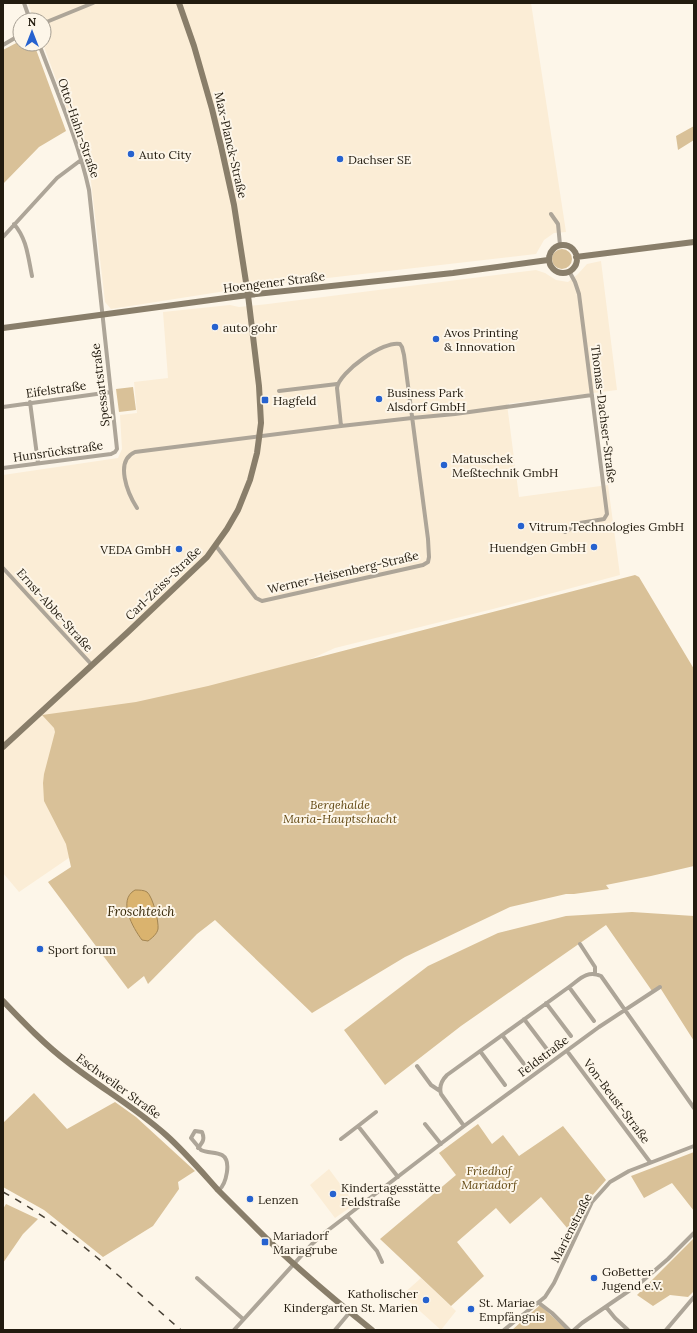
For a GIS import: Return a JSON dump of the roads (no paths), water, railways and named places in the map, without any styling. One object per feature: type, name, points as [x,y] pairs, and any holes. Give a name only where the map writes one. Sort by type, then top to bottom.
[{"type":"street","points":[[52,20],[93,3]]},
{"type":"street","name":"Max-Planck-Straße","points":[[179,3],[194,46],[221,146],[234,205],[248,295]]},
{"type":"street","points":[[3,45],[12,40]]},
{"type":"street","name":"Otto-Hahn-Straße","points":[[42,52],[70,127],[89,190],[102,315]]},
{"type":"street","points":[[3,237],[57,178],[81,160]]},
{"type":"street","points":[[551,214],[558,224],[560,245]]},
{"type":"street","points":[[14,224],[22,232],[26,244],[32,276]]},
{"type":"street","points":[[576,257],[694,242]]},
{"type":"street","points":[[560,245],[571,248],[576,257],[574,268],[569,272],[560,273],[552,269],[548,260],[552,250],[560,245]]},
{"type":"street","name":"Hoengener Straße","points":[[3,328],[248,295],[548,260]]},
{"type":"street","name":"Thomas-Dachser-Straße","points":[[565,532],[580,524],[604,519],[606,517],[579,294],[575,282],[569,272]]},
{"type":"street","name":"Carl-Zeiss-Straße","points":[[3,747],[195,570],[216,546],[227,529],[245,495],[250,480],[259,437],[261,400],[248,295]]},
{"type":"street","name":"Spessartstraße","points":[[102,315],[117,449],[115,452]]},
{"type":"street","points":[[279,391],[337,384],[356,364],[372,352],[392,344],[400,344],[404,355],[412,418]]},
{"type":"street","points":[[337,384],[341,426]]},
{"type":"street","name":"Eifelstraße","points":[[3,406],[111,392]]},
{"type":"street","points":[[137,508],[127,488],[124,466],[128,455],[135,452],[341,426],[455,414],[592,396]]},
{"type":"street","points":[[30,402],[38,463]]},
{"type":"street","name":"Werner-Heisenberg-Straße","points":[[216,546],[256,598],[262,601],[423,565],[428,562],[429,552],[412,418]]},
{"type":"street","name":"Hunsrückstraße","points":[[3,468],[115,452]]},
{"type":"street","name":"Ernst-Abbe-Straße","points":[[3,568],[92,665]]},
{"type":"street","points":[[580,944],[595,967],[595,973]]},
{"type":"street","points":[[464,1126],[441,1094],[440,1090],[443,1079],[584,976],[595,973],[601,976],[694,1108]]},
{"type":"street","points":[[569,987],[594,1021]]},
{"type":"street","name":"Feldstraße","points":[[234,1330],[312,1244],[464,1126],[567,1051],[660,987]]},
{"type":"street","name":"Eschweiler Straße","points":[[3,1001],[42,1041],[68,1063],[140,1114],[166,1135],[259,1231],[294,1264],[372,1330]]},
{"type":"street","points":[[546,1003],[571,1036]]},
{"type":"street","points":[[524,1019],[549,1052]]},
{"type":"street","points":[[502,1035],[527,1068]]},
{"type":"street","points":[[480,1051],[505,1085]]},
{"type":"street","name":"Von-Beust-Straße","points":[[567,1051],[650,1162]]},
{"type":"street","points":[[417,1066],[431,1085],[440,1090]]},
{"type":"street","points":[[341,1140],[376,1112]]},
{"type":"street","points":[[425,1124],[441,1144]]},
{"type":"street","points":[[358,1126],[398,1177]]},
{"type":"street","name":"Marienstraße","points":[[504,1330],[539,1302],[554,1283],[592,1202],[610,1182],[629,1171],[650,1162],[694,1146]]},
{"type":"street","points":[[198,1148],[225,1157],[226,1178],[219,1190]]},
{"type":"street","points":[[347,1216],[377,1251],[382,1262]]},
{"type":"street","points":[[574,1330],[639,1284],[668,1259],[694,1233]]},
{"type":"street","points":[[197,1278],[243,1319]]},
{"type":"street","points":[[666,1330],[694,1298]]},
{"type":"street","points":[[539,1302],[569,1330]]},
{"type":"street","points":[[606,1307],[628,1330]]},
{"type":"street","points":[[335,1330],[350,1312]]},
{"type":"street","points":[[671,1324],[673,1330]]},
{"type":"water","name":"Froschteich","points":[[135,890],[143,890],[147,892],[151,899],[158,921],[157,931],[148,941],[142,940],[128,914],[127,900]]},
{"type":"railway","points":[[3,1192],[51,1222],[95,1256],[181,1330]]},
{"type":"place","name":"Auto City","points":[[131,154]]},
{"type":"place","name":"Dachser SE","points":[[340,159]]},
{"type":"place","name":"auto gohr","points":[[215,327]]},
{"type":"place","name":"Avos Printing & Innovation","points":[[436,339]]},
{"type":"place","name":"Business Park Alsdorf GmbH","points":[[379,399]]},
{"type":"place","name":"Hagfeld","points":[[265,400]]},
{"type":"place","name":"Matuschek Meßtechnik GmbH","points":[[444,465]]},
{"type":"place","name":"Vitrum Technologies GmbH","points":[[521,526]]},
{"type":"place","name":"Huendgen GmbH","points":[[594,547]]},
{"type":"place","name":"VEDA GmbH","points":[[179,549]]},
{"type":"place","name":"Sport forum","points":[[40,949]]},
{"type":"place","name":"Kindertagesstätte Feldstraße","points":[[333,1194]]},
{"type":"place","name":"Lenzen","points":[[250,1199]]},
{"type":"place","name":"Mariadorf Mariagrube","points":[[265,1242]]},
{"type":"place","name":"GoBetter Jugend e.V.","points":[[594,1278]]},
{"type":"place","name":"Katholischer Kindergarten St. Marien","points":[[426,1300]]},
{"type":"place","name":"St. Mariae Empfängnis","points":[[471,1309]]},
{"type":"park label","name":"Bergehalde Maria-Hauptschacht","points":[[340,811]]},
{"type":"park label","name":"Friedhof Mariadorf","points":[[489,1177]]}]
